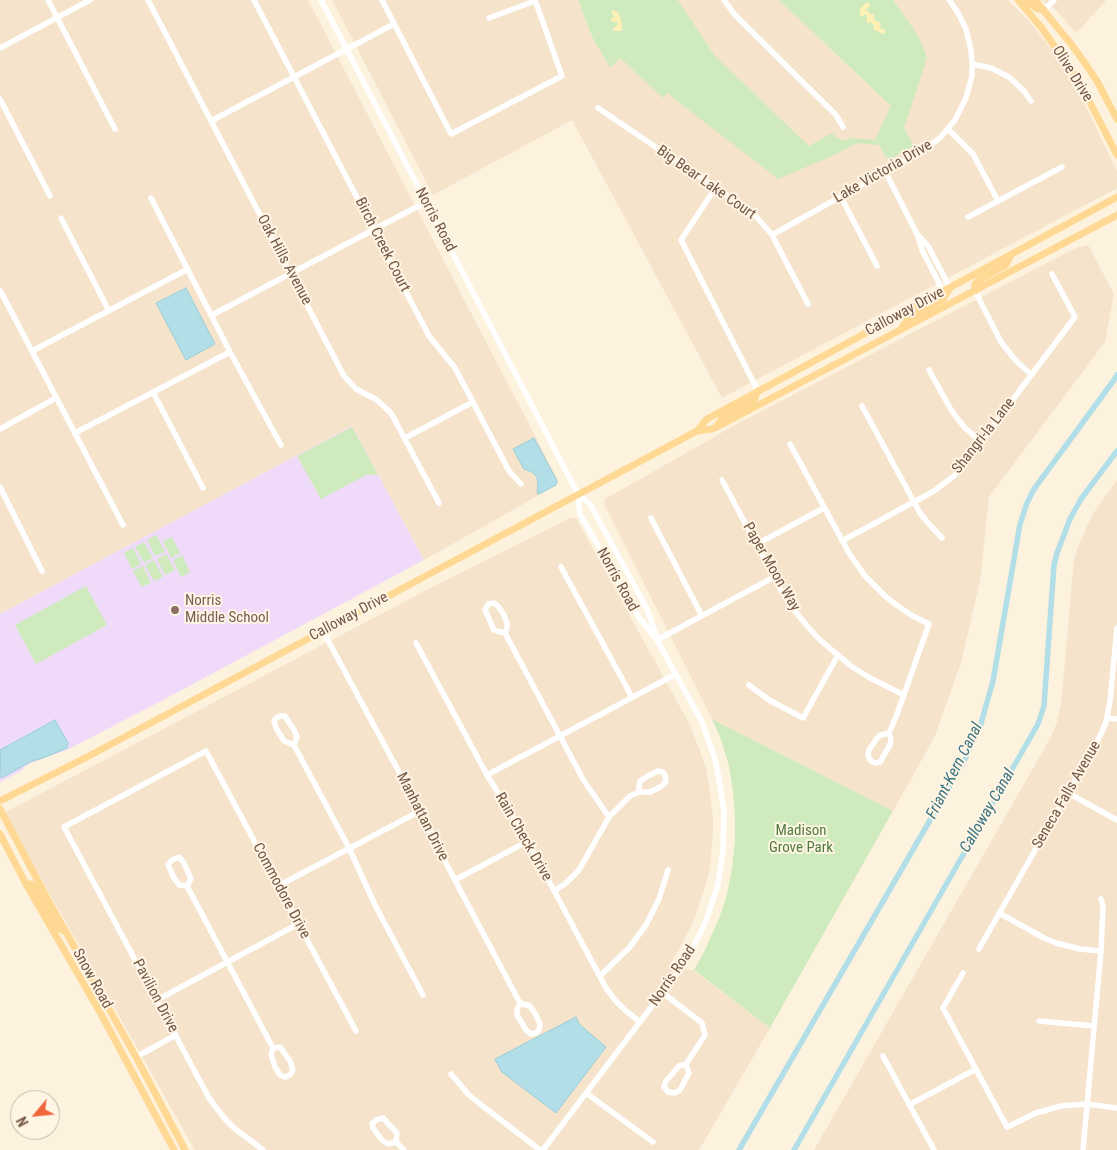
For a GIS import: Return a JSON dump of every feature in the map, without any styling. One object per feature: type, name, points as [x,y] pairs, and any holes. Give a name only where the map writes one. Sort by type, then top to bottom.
[{"type":"main road","name":"Olive Drive","points":[[1018,0],[1041,27],[1069,67],[1083,89],[1117,155]]},
{"type":"main road","points":[[1025,0],[1038,9],[1044,10]]},
{"type":"main road","name":"Olive Drive","points":[[1035,0],[1072,44],[1092,74],[1117,119]]},
{"type":"main road","name":"Calloway Drive","points":[[698,431],[707,419],[1117,197]]},
{"type":"main road","name":"Calloway Drive","points":[[0,801],[87,757],[698,431],[717,427],[1117,216]]},
{"type":"main road","points":[[975,291],[975,284],[1006,265],[1011,254]]},
{"type":"main road","points":[[900,330],[908,319],[943,299],[947,289]]},
{"type":"main road","points":[[717,427],[723,417],[754,400],[758,391]]},
{"type":"main road","name":"Snow Road","points":[[0,809],[185,1150]]},
{"type":"main road","name":"Snow Road","points":[[0,834],[26,884],[101,1014],[174,1150]]},
{"type":"main road","points":[[26,884],[31,884],[36,888],[58,928],[66,932]]},
{"type":"main road","points":[[101,1014],[106,1019],[126,1054],[136,1057]]},
{"type":"main road","points":[[155,1114],[163,1109]]},
{"type":"street","points":[[48,0],[115,129]]},
{"type":"street","points":[[0,48],[90,0]]},
{"type":"street","name":"Oak Hills Avenue","points":[[148,0],[344,376],[356,389],[384,406],[395,420],[439,503]]},
{"type":"street","name":"Birch Creek Court","points":[[254,0],[429,336],[455,368],[509,471],[521,484]]},
{"type":"street","name":"Norris Road","points":[[320,0],[578,494],[580,514],[638,616],[657,640],[702,722],[714,756],[722,794],[724,834],[721,867],[718,884],[700,934],[688,957],[663,993],[541,1150]]},
{"type":"street","points":[[382,0],[452,134],[562,76],[535,0],[488,18]]},
{"type":"street","points":[[724,0],[735,16],[836,115],[843,127]]},
{"type":"street","name":"Lake Victoria Drive","points":[[772,235],[930,145],[948,130],[966,98],[972,76],[971,50],[966,29],[957,10],[949,0]]},
{"type":"street","points":[[1044,10],[1054,0]]},
{"type":"street","points":[[211,121],[394,24]]},
{"type":"street","points":[[972,64],[992,68],[1009,77],[1024,91],[1031,101]]},
{"type":"street","points":[[0,99],[50,196]]},
{"type":"street","name":"Big Bear Lake Court","points":[[598,108],[754,214],[772,235],[808,304]]},
{"type":"street","points":[[948,130],[973,154],[998,201]]},
{"type":"street","points":[[968,217],[1062,167]]},
{"type":"street","points":[[885,170],[918,236],[928,246],[947,289]]},
{"type":"street","points":[[716,187],[681,240],[758,391]]},
{"type":"street","points":[[841,197],[877,266]]},
{"type":"street","points":[[151,198],[230,352],[281,445]]},
{"type":"street","points":[[212,315],[426,202]]},
{"type":"street","points":[[61,218],[109,311]]},
{"type":"street","points":[[32,351],[188,269]]},
{"type":"street","name":"Shangri-la Lane","points":[[842,541],[934,492],[954,476],[981,442],[1075,317],[1052,274]]},
{"type":"street","points":[[0,290],[123,526]]},
{"type":"street","points":[[975,291],[1001,342],[1017,362],[1032,375]]},
{"type":"street","points":[[75,433],[230,352]]},
{"type":"street","points":[[929,370],[957,418],[981,442]]},
{"type":"street","points":[[153,392],[203,488]]},
{"type":"street","points":[[0,429],[56,398]]},
{"type":"street","points":[[405,438],[473,402]]},
{"type":"street","points":[[862,406],[914,502],[928,523],[942,538]]},
{"type":"street","points":[[790,444],[855,564],[873,585],[898,606],[929,624],[896,717],[888,733],[890,745],[880,762],[876,763],[868,756],[870,750],[881,735],[888,733]]},
{"type":"street","name":"Paper Moon Way","points":[[722,480],[774,577],[794,610],[808,627],[838,655],[870,678],[904,695]]},
{"type":"street","points":[[0,487],[42,571]]},
{"type":"street","points":[[578,494],[590,504],[647,609],[657,640],[774,577]]},
{"type":"street","points":[[757,544],[824,508]]},
{"type":"street","points":[[651,518],[702,616]]},
{"type":"street","points":[[561,568],[632,697]]},
{"type":"street","points":[[505,633],[494,630],[485,610],[488,604],[494,603],[504,615],[507,623],[505,633],[584,781],[609,817]]},
{"type":"street","name":"Seneca Falls Avenue","points":[[979,949],[1101,734],[1109,708],[1117,628]]},
{"type":"street","name":"Manhattan Drive","points":[[323,631],[520,1003],[530,1006],[536,1016],[540,1024],[539,1030],[536,1033],[532,1034],[526,1030],[517,1015],[520,1003]]},
{"type":"street","name":"Rain Check Drive","points":[[416,644],[487,775],[528,841],[600,976],[615,1000],[640,1022]]},
{"type":"street","points":[[749,684],[769,700],[803,718],[838,655]]},
{"type":"street","points":[[487,775],[676,674]]},
{"type":"street","points":[[1109,708],[1117,710]]},
{"type":"street","points":[[294,746],[297,737],[288,720],[284,716],[276,718],[274,722],[276,728],[284,741],[294,746],[349,848],[376,907],[423,995]]},
{"type":"street","points":[[1107,718],[1117,719]]},
{"type":"street","name":"Commodore Drive","points":[[64,827],[206,751],[356,1031]]},
{"type":"street","points":[[554,891],[565,884],[579,870],[609,817],[630,796],[639,792],[650,792],[666,782],[663,772],[648,776],[640,782],[639,792]]},
{"type":"street","points":[[1068,793],[1117,820]]},
{"type":"street","points":[[278,886],[420,811]]},
{"type":"street","name":"Pavilion Drive","points":[[64,827],[216,1109],[234,1128],[263,1150]]},
{"type":"street","points":[[455,880],[528,841]]},
{"type":"street","points":[[179,857],[184,862],[192,880],[187,886],[179,885],[168,866],[172,860],[179,857]]},
{"type":"street","points":[[600,976],[629,948],[646,924],[660,899],[668,870]]},
{"type":"street","points":[[187,886],[273,1048]]},
{"type":"street","points":[[1083,1150],[1101,951],[1103,907],[1101,899]]},
{"type":"street","points":[[999,913],[1056,943],[1080,949],[1101,951]]},
{"type":"street","points":[[157,1000],[298,924]]},
{"type":"street","points":[[963,973],[943,1008],[1007,1127],[1048,1108],[1074,1104],[1117,1108]]},
{"type":"street","points":[[663,993],[702,1023],[705,1035],[686,1064],[679,1066],[666,1081],[664,1087],[668,1092],[675,1093],[680,1090],[689,1073],[686,1064]]},
{"type":"street","points":[[1039,1021],[1094,1026]]},
{"type":"street","points":[[136,1057],[176,1035]]},
{"type":"street","points":[[280,1047],[290,1061],[293,1070],[290,1075],[285,1077],[280,1075],[270,1055],[273,1048],[280,1047]]},
{"type":"street","points":[[883,1056],[934,1150]]},
{"type":"street","points":[[910,1105],[976,1069]]},
{"type":"street","points":[[451,1074],[468,1094],[541,1150]]},
{"type":"street","points":[[586,1093],[653,1142]]},
{"type":"street","points":[[383,1118],[398,1134],[396,1142],[388,1144],[382,1140],[372,1124],[376,1120],[383,1118]]},
{"type":"street","points":[[396,1142],[404,1150]]},
{"type":"shaded area","points":[[0,0],[308,0],[558,480],[557,485],[424,560],[352,426],[0,614]]},
{"type":"shaded area","points":[[332,0],[578,0],[593,39],[611,67],[620,58],[663,97],[666,93],[808,146],[715,56],[678,0],[779,0],[891,106],[913,28],[893,0],[1008,0],[1045,41],[1075,86],[1117,171],[1117,188],[722,398],[572,120],[433,195]]},
{"type":"shaded area","points":[[1042,0],[1105,0],[1105,2],[1076,33],[1055,9]]},
{"type":"shaded area","points":[[1088,245],[1114,294],[1105,342],[989,497],[980,581],[961,663],[934,738],[893,811],[712,719],[604,504],[605,499],[737,424],[1070,251]]},
{"type":"shaded area","points":[[352,426],[424,560],[167,698],[69,749],[31,763],[24,767],[23,770],[0,782],[0,614]]},
{"type":"shaded area","points":[[1117,480],[1117,1150],[814,1150],[1051,737],[1061,705],[1074,560],[1092,515]]},
{"type":"shaded area","points":[[570,518],[576,518],[690,725],[706,769],[713,818],[710,867],[696,915],[682,945],[668,967],[693,970],[770,1028],[699,1150],[195,1150],[4,813],[438,584]]},
{"type":"green space","points":[[578,0],[678,0],[715,56],[809,146],[832,133],[842,140],[851,138],[875,140],[891,106],[779,0],[893,0],[913,28],[927,58],[904,128],[914,146],[890,159],[886,157],[879,145],[857,143],[778,179],[667,93],[663,98],[620,58],[610,67],[593,39]]},
{"type":"green space","points":[[352,427],[378,475],[366,475],[321,499],[297,456]]},
{"type":"green space","points":[[156,535],[165,552],[155,556],[147,540]]},
{"type":"green space","points":[[172,537],[180,553],[171,558],[163,541]]},
{"type":"green space","points":[[144,542],[153,558],[144,563],[135,547]]},
{"type":"green space","points":[[133,548],[141,564],[132,569],[124,553]]},
{"type":"green space","points":[[166,554],[175,570],[165,575],[157,559]]},
{"type":"green space","points":[[182,555],[190,572],[181,577],[173,560]]},
{"type":"green space","points":[[154,560],[163,577],[154,581],[145,565]]},
{"type":"green space","points":[[143,566],[151,583],[142,587],[133,571]]},
{"type":"green space","points":[[86,586],[107,625],[36,664],[15,625]]},
{"type":"green space","name":"Madison Grove Park","points":[[712,719],[893,811],[770,1028],[694,970],[720,916],[727,894],[735,841],[733,792],[729,766]]},
{"type":"sand","points":[[867,2],[870,6],[865,11],[869,11],[869,14],[874,15],[874,20],[881,23],[880,28],[885,30],[885,33],[883,34],[873,29],[874,25],[871,22],[867,22],[867,16],[865,14],[863,17],[860,15],[860,9]]},
{"type":"sand","points":[[614,10],[620,17],[622,30],[620,31],[613,29],[618,24],[611,20],[615,17],[611,12]]},
{"type":"water","points":[[186,288],[215,344],[186,360],[156,303]]},
{"type":"water","points":[[534,438],[557,481],[556,485],[539,494],[537,493],[537,477],[532,472],[524,469],[513,449]]},
{"type":"water","points":[[55,720],[68,743],[67,748],[32,761],[1,778],[0,750]]},
{"type":"water","points":[[576,1017],[579,1024],[606,1047],[556,1113],[502,1072],[495,1059]]},
{"type":"waterway","name":"Friant-Kern Canal","points":[[739,1150],[962,765],[980,727],[993,681],[1020,524],[1027,503],[1034,489],[1117,375]]},
{"type":"waterway","name":"Calloway Canal","points":[[794,1150],[1038,724],[1044,706],[1054,565],[1057,553],[1070,519],[1081,499],[1117,451]]},
{"type":"place","name":"Norris Middle School","points":[[175,610]]}]
